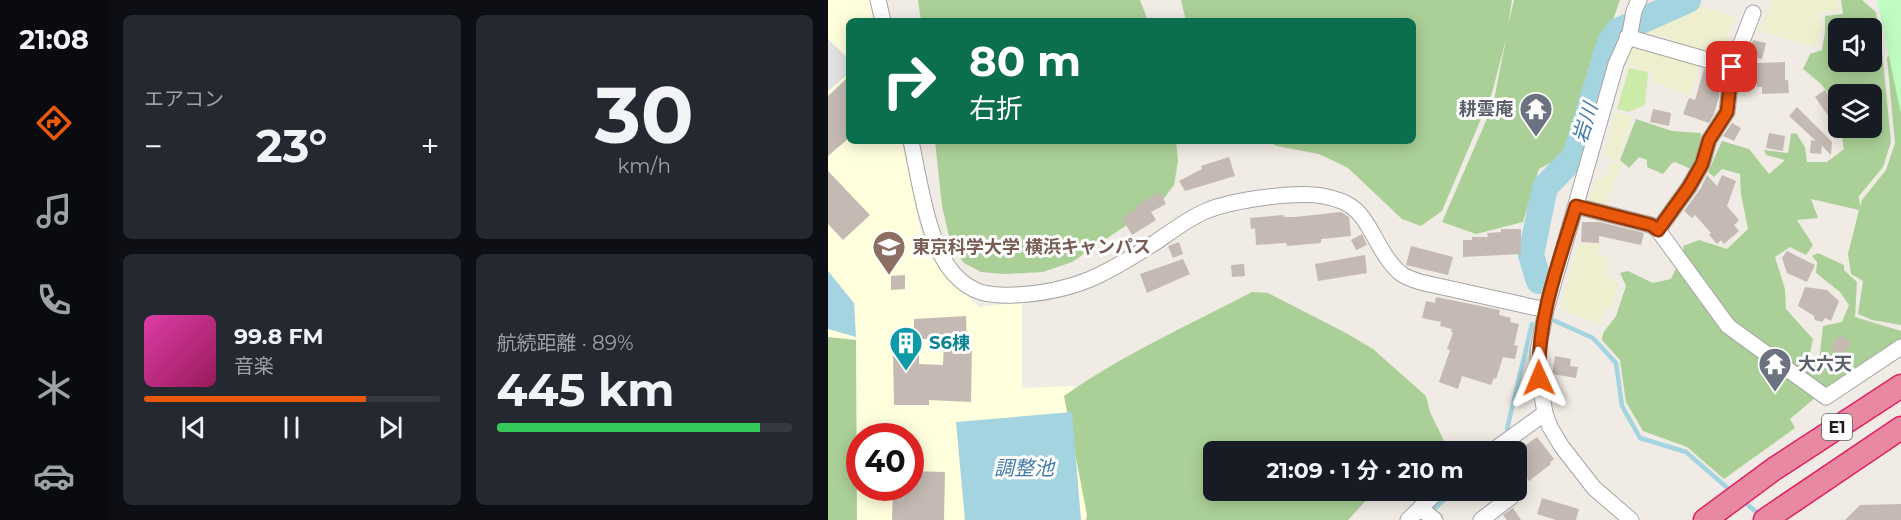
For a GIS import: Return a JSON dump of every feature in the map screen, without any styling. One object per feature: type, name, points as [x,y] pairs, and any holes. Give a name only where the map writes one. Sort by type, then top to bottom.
[{"type":"highway","name":"E1","points":[[1706,520],[1774,469],[1901,386]]},
{"type":"highway","name":"E1","points":[[1765,520],[1901,428]]},
{"type":"street","points":[[878,0],[882,18]]},
{"type":"street","points":[[1631,520],[1594,488],[1550,427],[1539,378],[1538,351],[1545,310],[1616,64],[1629,35],[1638,3]]},
{"type":"street","points":[[1658,230],[1689,187],[1702,164],[1709,140],[1727,112],[1732,67],[1754,13]]},
{"type":"street","points":[[1629,35],[1732,67]]},
{"type":"street","points":[[912,144],[934,237],[942,256],[953,273],[966,285],[984,295],[1040,294],[1070,288],[1102,275],[1208,210],[1241,202],[1290,195],[1320,195],[1344,202],[1361,214],[1391,264],[1402,274],[1420,282],[1545,310]]},
{"type":"street","points":[[1576,206],[1651,225],[1658,230],[1728,326],[1826,397],[1901,347]]},
{"type":"street","points":[[1509,441],[1545,412]]},
{"type":"street","points":[[1408,520],[1427,501]]},
{"type":"street","points":[[1481,520],[1506,501]]},
{"type":"street","points":[[1420,508],[1436,520]]},
{"type":"shaded area","name":"東京科学大学 横浜キャンパス","points":[[828,0],[870,0],[875,18],[846,18],[846,144],[903,144],[925,251],[979,307],[1022,302],[1022,388],[1074,386],[1075,431],[1088,520],[828,520]]},
{"type":"shaded area","points":[[1771,0],[1838,0],[1838,11],[1819,14],[1823,27],[1816,47],[1758,31],[1758,26],[1763,27]]},
{"type":"shaded area","points":[[1698,6],[1736,16],[1719,55],[1647,32],[1673,13],[1691,10]]},
{"type":"shaded area","points":[[828,39],[846,56],[846,76],[828,91]]},
{"type":"shaded area","points":[[1632,45],[1700,63],[1690,95],[1651,81],[1652,72],[1626,65]]},
{"type":"shaded area","points":[[1615,112],[1633,116],[1617,160],[1604,155]]},
{"type":"shaded area","points":[[1611,162],[1622,164],[1605,207],[1589,202],[1597,179],[1604,179]]},
{"type":"shaded area","points":[[1578,244],[1598,244],[1598,253],[1609,258],[1608,276],[1619,283],[1612,309],[1604,309],[1602,324],[1568,313],[1561,305]]},
{"type":"green space","points":[[918,0],[1140,0],[1147,18],[921,18]]},
{"type":"green space","points":[[1181,0],[1512,0],[1508,26],[1514,0],[1620,0],[1566,154],[1539,169],[1523,222],[1476,234],[1442,222],[1493,105],[1506,39],[1492,93],[1442,211],[1421,226],[1402,219],[1348,168],[1319,154],[1273,144],[1416,144],[1416,18],[1185,18]]},
{"type":"green space","points":[[1841,0],[1862,0],[1876,12],[1877,18],[1828,18],[1828,72],[1882,72],[1882,51],[1891,142],[1883,167],[1859,196],[1860,207],[1862,200],[1886,170],[1895,143],[1887,58],[1901,29],[1901,325],[1872,320],[1858,314],[1863,281],[1851,274],[1848,254],[1859,210],[1811,199],[1818,218],[1797,220],[1813,245],[1806,255],[1790,247],[1775,257],[1785,289],[1786,309],[1813,339],[1809,358],[1813,360],[1798,373],[1732,322],[1684,256],[1683,246],[1699,240],[1727,249],[1748,229],[1741,194],[1740,174],[1722,169],[1714,177],[1708,172],[1722,141],[1749,149],[1769,174],[1785,160],[1766,155],[1764,150],[1788,153],[1791,134],[1796,133],[1805,147],[1807,162],[1827,162],[1844,149],[1842,138],[1882,138],[1882,84],[1828,84],[1828,93],[1803,69],[1810,54],[1822,50],[1825,16],[1843,14]]},
{"type":"green space","points":[[1877,0],[1901,0],[1901,113],[1882,18]]},
{"type":"green space","points":[[1629,68],[1648,72],[1645,105],[1628,112],[1617,109]]},
{"type":"green space","points":[[1636,119],[1672,131],[1701,133],[1698,158],[1691,169],[1675,162],[1663,174],[1647,167],[1647,160],[1639,157],[1629,168],[1620,160]]},
{"type":"green space","points":[[935,144],[1176,144],[1178,161],[1174,185],[1161,202],[1072,262],[1043,272],[1004,274],[981,272],[964,263],[951,245],[942,206]]},
{"type":"green space","points":[[1818,253],[1844,265],[1844,270],[1857,282],[1855,317],[1901,331],[1901,339],[1825,388],[1803,374],[1819,362],[1823,326],[1842,322],[1849,305],[1840,292],[1816,273],[1817,262],[1812,256]]},
{"type":"green space","points":[[1677,266],[1718,324],[1816,397],[1790,419],[1795,428],[1724,479],[1687,447],[1643,431],[1626,402],[1620,360],[1602,340],[1603,333],[1616,316],[1626,286],[1620,273],[1628,271],[1653,283],[1671,279]]},
{"type":"green space","points":[[1252,292],[1268,293],[1373,349],[1426,396],[1430,412],[1444,441],[1203,441],[1203,501],[1366,501],[1348,520],[1086,520],[1087,515],[1064,396],[1132,354]]},
{"type":"green space","points":[[828,337],[856,340],[856,423],[846,423],[846,501],[857,501],[857,520],[828,520]]},
{"type":"water","points":[[828,271],[854,303],[856,337],[828,329]]},
{"type":"water","name":"調整池","points":[[1072,412],[1081,520],[965,520],[956,422]]},
{"type":"building","points":[[1753,40],[1766,43],[1762,59],[1747,55]]},
{"type":"building","points":[[1785,62],[1785,80],[1788,80],[1789,93],[1762,94],[1762,87],[1757,87],[1757,63]]},
{"type":"building","points":[[1704,69],[1721,74],[1719,97],[1709,123],[1683,114],[1689,98],[1695,100]]},
{"type":"building","points":[[846,79],[846,141],[828,156],[828,96]]},
{"type":"building","points":[[1825,90],[1828,95],[1828,115],[1815,97]]},
{"type":"building","points":[[1797,107],[1832,142],[1831,155],[1822,146],[1821,154],[1810,153],[1811,140],[1816,141],[1789,116]]},
{"type":"building","points":[[1653,109],[1671,113],[1669,126],[1650,122]]},
{"type":"building","points":[[1732,123],[1741,128],[1734,141],[1723,136]]},
{"type":"building","points":[[1769,133],[1785,136],[1783,151],[1766,148]]},
{"type":"building","points":[[1229,157],[1235,176],[1185,191],[1179,181],[1202,169],[1201,166]]},
{"type":"building","points":[[828,171],[870,215],[843,240],[828,224]]},
{"type":"building","points":[[1707,175],[1717,186],[1722,175],[1736,181],[1727,206],[1739,220],[1734,225],[1739,231],[1724,244],[1721,240],[1717,244],[1709,235],[1711,233],[1695,215],[1692,218],[1684,211],[1701,188]]},
{"type":"building","points":[[1160,192],[1166,204],[1151,212],[1156,220],[1132,235],[1122,218],[1137,208],[1136,206]]},
{"type":"building","points":[[1341,212],[1349,217],[1351,236],[1321,239],[1321,243],[1287,246],[1286,243],[1256,245],[1255,228],[1251,229],[1250,218],[1283,215],[1284,217],[1295,217]]},
{"type":"building","points":[[1582,222],[1600,222],[1644,233],[1641,245],[1599,236],[1599,243],[1581,242]]},
{"type":"building","points":[[1501,229],[1521,229],[1521,254],[1463,257],[1463,240],[1472,240],[1472,237],[1488,237],[1487,233],[1501,232]]},
{"type":"building","points":[[1362,234],[1367,245],[1356,250],[1351,240]]},
{"type":"building","points":[[1179,242],[1183,254],[1173,258],[1168,246]]},
{"type":"building","points":[[1411,246],[1453,257],[1448,275],[1406,265]]},
{"type":"building","points":[[1787,251],[1815,265],[1807,282],[1787,273],[1782,258]]},
{"type":"building","points":[[1365,255],[1367,273],[1318,281],[1315,264]]},
{"type":"building","points":[[1183,259],[1190,274],[1147,293],[1140,274]]},
{"type":"building","points":[[1244,264],[1245,276],[1232,277],[1231,265]]},
{"type":"building","points":[[905,275],[905,289],[891,290],[891,276]]},
{"type":"building","points":[[1805,287],[1827,290],[1839,301],[1831,321],[1825,318],[1822,322],[1815,320],[1814,316],[1798,306]]},
{"type":"building","points":[[1436,297],[1500,310],[1499,315],[1511,318],[1510,322],[1519,324],[1514,345],[1518,346],[1515,359],[1503,357],[1496,379],[1494,378],[1491,385],[1462,376],[1458,389],[1439,382],[1453,333],[1452,329],[1440,326],[1441,322],[1422,318],[1426,301],[1435,303]]},
{"type":"building","points":[[966,316],[967,347],[972,347],[971,402],[929,400],[929,405],[894,405],[893,353],[919,353],[919,364],[943,365],[944,339],[914,339],[914,319]]},
{"type":"building","points":[[1839,335],[1851,342],[1843,356],[1831,349]]},
{"type":"building","points":[[1555,356],[1571,359],[1570,366],[1578,367],[1576,378],[1552,374]]},
{"type":"building","points":[[1537,437],[1554,459],[1529,481],[1527,479],[1527,444]]},
{"type":"building","points":[[924,471],[945,472],[944,520],[892,520],[893,501],[924,501]]},
{"type":"building","points":[[1542,498],[1579,509],[1576,520],[1556,520],[1537,514]]},
{"type":"building","points":[[1901,504],[1901,520],[1845,520],[1860,505]]},
{"type":"building","points":[[1513,508],[1521,520],[1507,520],[1503,515]]},
{"type":"waterway","name":"岩川","points":[[1539,281],[1531,255],[1545,187],[1575,156],[1610,42],[1618,31],[1688,0]]},
{"type":"waterway","name":"岩川","points":[[1555,321],[1593,338],[1616,363],[1622,406],[1640,438],[1686,452],[1731,491]]},
{"type":"waterway","points":[[1507,429],[1532,324]]},
{"type":"waterway","name":"岩川","points":[[1742,500],[1761,516]]},
{"type":"waterway","points":[[1432,511],[1443,501]]},
{"type":"place","name":"耕雲庵","points":[[1536,138]]},
{"type":"place","name":"東京科学大学 横浜キャンパス","points":[[889,276]]},
{"type":"place","name":"S6棟","points":[[906,372]]},
{"type":"place","name":"大六天","points":[[1775,393]]},
{"type":"route","points":[[1539,378],[1538,351],[1545,310],[1576,206],[1651,225],[1658,230],[1689,187],[1702,164],[1709,140],[1727,112],[1732,67]]}]
